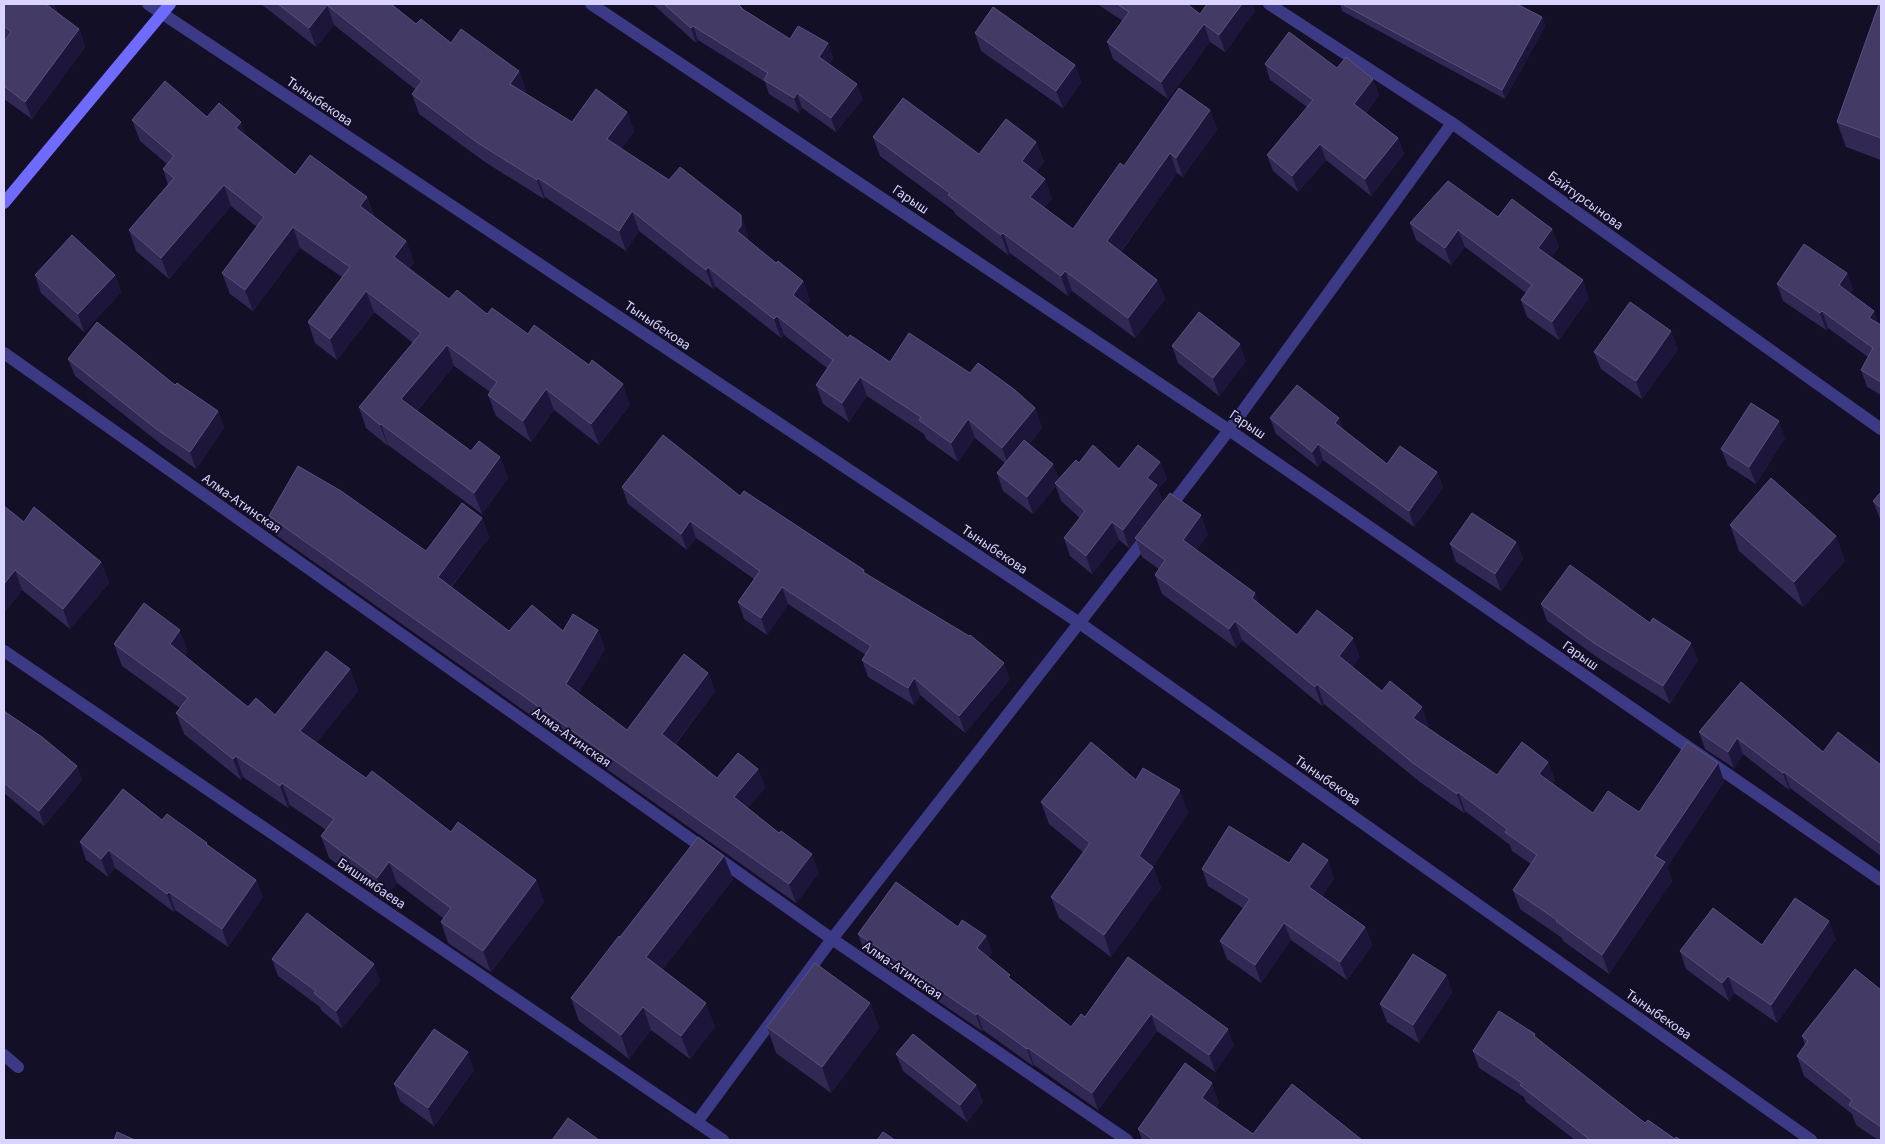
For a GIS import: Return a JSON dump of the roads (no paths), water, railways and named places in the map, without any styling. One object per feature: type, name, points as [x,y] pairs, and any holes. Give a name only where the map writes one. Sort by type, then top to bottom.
[{"type":"main road","points":[[4,203],[166,9]]},
{"type":"street","name":"Тыныбекова","points":[[148,4],[166,9],[1081,624],[1811,1140]]},
{"type":"street","name":"Гарыш","points":[[590,4],[1229,430],[1881,880]]},
{"type":"street","name":"Байтурсынова","points":[[1269,4],[1452,122],[1881,429]]},
{"type":"street","points":[[697,1122],[832,939],[1081,624],[1229,430],[1452,122]]},
{"type":"street","name":"Алма-Атинская","points":[[4,353],[832,939],[1127,1140]]},
{"type":"street","name":"Бишимбаева","points":[[4,650],[723,1140]]},
{"type":"street","points":[[4,1056],[18,1067]]}]
